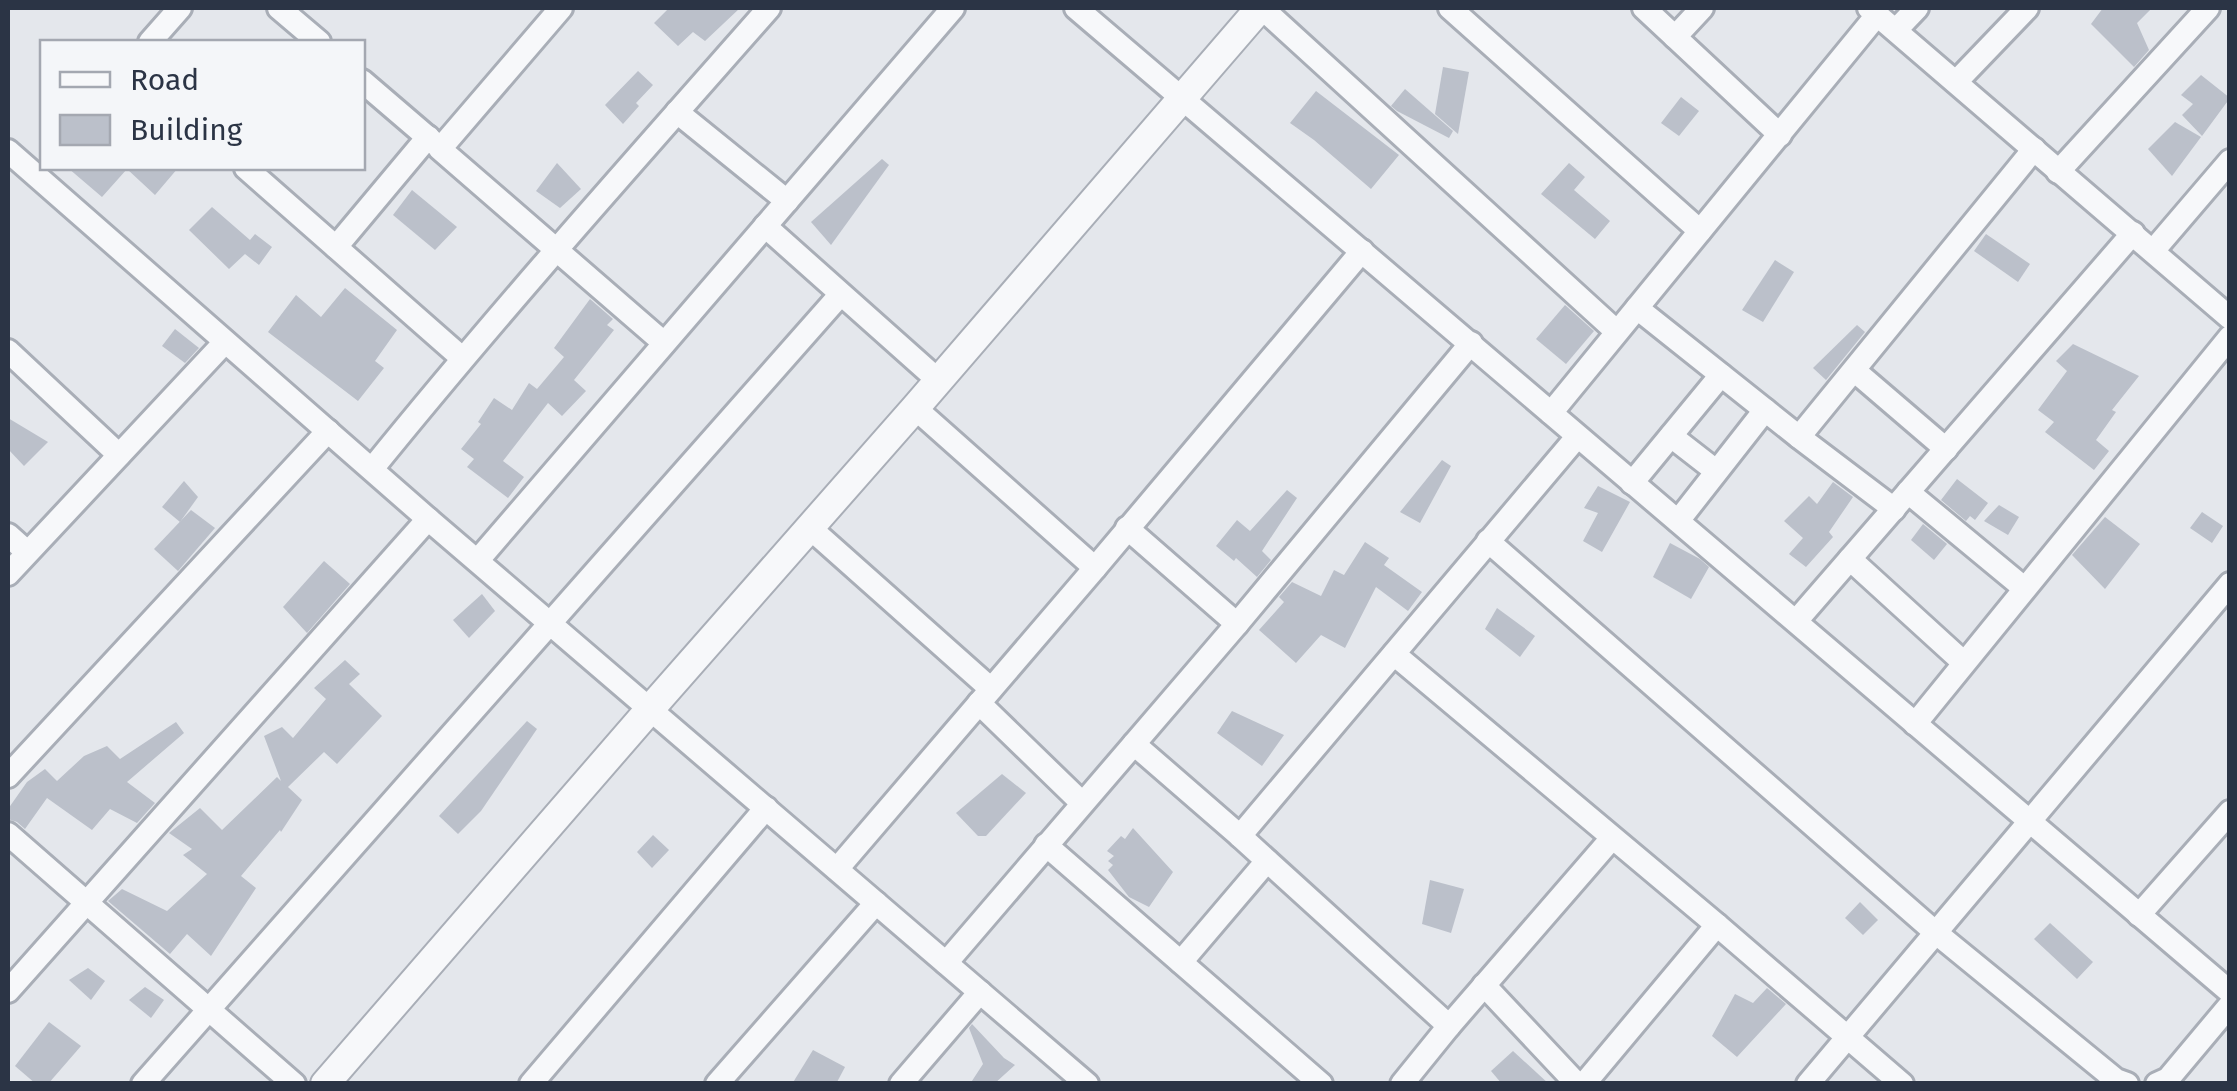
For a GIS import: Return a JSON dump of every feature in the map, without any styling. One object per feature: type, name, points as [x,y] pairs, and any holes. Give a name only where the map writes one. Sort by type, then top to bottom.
[{"type":"street","points":[[152,40],[180,8]]},
{"type":"street","points":[[278,8],[317,40]]},
{"type":"street","points":[[336,247],[562,8]]},
{"type":"street","points":[[372,469],[556,248],[769,8]]},
{"type":"street","points":[[478,560],[953,8]]},
{"type":"street","points":[[1076,8],[2230,992]]},
{"type":"street","points":[[325,1084],[1261,8],[1616,332]]},
{"type":"street","points":[[1450,8],[1700,231]]},
{"type":"street","points":[[1644,8],[1780,135]]},
{"type":"street","points":[[1676,36],[1702,8]]},
{"type":"street","points":[[1551,412],[1881,17],[1918,8]]},
{"type":"street","points":[[1956,82],[2026,8]]},
{"type":"street","points":[[2058,172],[2208,8]]},
{"type":"street","points":[[1881,17],[2230,318]]},
{"type":"street","points":[[365,83],[664,342]]},
{"type":"street","points":[[677,112],[786,201]]},
{"type":"street","points":[[1799,437],[2034,149]]},
{"type":"street","points":[[8,151],[38,168]]},
{"type":"street","points":[[2153,251],[2230,161]]},
{"type":"street","points":[[40,170],[225,342],[1087,1084]]},
{"type":"street","points":[[248,170],[462,358]]},
{"type":"street","points":[[765,226],[938,381]]},
{"type":"street","points":[[1796,620],[2132,234]]},
{"type":"street","points":[[837,869],[1362,251]]},
{"type":"street","points":[[143,1084],[840,294]]},
{"type":"street","points":[[1636,308],[1799,437],[1901,500],[2024,588]]},
{"type":"street","points":[[1915,724],[2230,336]]},
{"type":"street","points":[[8,574],[225,342]]},
{"type":"street","points":[[946,963],[1237,624],[1471,342]]},
{"type":"street","points":[[8,351],[120,454]]},
{"type":"street","points":[[1855,371],[1946,448]]},
{"type":"street","points":[[1632,483],[1721,375]]},
{"type":"street","points":[[916,408],[1095,568]]},
{"type":"street","points":[[1678,521],[1765,410]]},
{"type":"street","points":[[8,776],[328,431]]},
{"type":"street","points":[[1670,436],[1716,471]]},
{"type":"street","points":[[1240,836],[1577,437]]},
{"type":"street","points":[[8,991],[428,519]]},
{"type":"street","points":[[810,528],[985,696],[1082,803]]},
{"type":"street","points":[[1127,528],[1237,624]]},
{"type":"street","points":[[8,535],[27,552]]},
{"type":"street","points":[[1488,541],[1935,932],[2116,1080],[2128,1084]]},
{"type":"street","points":[[1850,559],[1963,662]]},
{"type":"street","points":[[1808,1084],[2230,584]]},
{"type":"street","points":[[1394,654],[1902,1084]]},
{"type":"street","points":[[1134,744],[1449,1026]]},
{"type":"street","points":[[532,1084],[766,808]]},
{"type":"street","points":[[2140,915],[2230,812]]},
{"type":"street","points":[[8,834],[294,1084]]},
{"type":"street","points":[[1402,1084],[1612,838]]},
{"type":"street","points":[[1046,845],[1313,1081]]},
{"type":"street","points":[[1182,962],[1267,861]]},
{"type":"street","points":[[717,1084],[876,903]]},
{"type":"street","points":[[1484,985],[1580,1084],[1718,925]]},
{"type":"street","points":[[900,1084],[980,992]]},
{"type":"street","points":[[2157,1084],[2168,1079],[2230,1005]]},
{"type":"building","points":[[669,8],[740,8],[705,41],[693,32],[678,46],[654,23]]},
{"type":"building","points":[[2103,8],[2152,8],[2137,23],[2149,50],[2134,67],[2091,24]]},
{"type":"building","points":[[1443,67],[1469,72],[1458,134],[1435,114]]},
{"type":"building","points":[[638,71],[653,85],[623,124],[605,105]]},
{"type":"building","points":[[2201,75],[2230,98],[2202,136],[2182,115],[2193,104],[2181,95]]},
{"type":"building","points":[[1405,89],[1453,131],[1449,138],[1391,106]]},
{"type":"building","points":[[1316,91],[1399,155],[1371,189],[1290,123]]},
{"type":"building","points":[[1681,97],[1699,111],[1679,136],[1661,123]]},
{"type":"building","points":[[2175,122],[2201,137],[2172,176],[2148,149]]},
{"type":"building","points":[[882,159],[889,165],[831,245],[811,222]]},
{"type":"building","points":[[557,163],[581,189],[560,208],[536,191]]},
{"type":"building","points":[[1569,163],[1585,177],[1574,190],[1610,221],[1595,239],[1541,194]]},
{"type":"building","points":[[70,170],[126,170],[102,197]]},
{"type":"building","points":[[128,170],[176,170],[155,195]]},
{"type":"building","points":[[412,190],[457,227],[435,250],[393,215]]},
{"type":"building","points":[[212,207],[250,240],[255,234],[272,247],[259,265],[245,254],[229,269],[189,230]]},
{"type":"building","points":[[1986,234],[2030,264],[2018,282],[1974,251]]},
{"type":"building","points":[[1775,260],[1794,272],[1763,322],[1742,310]]},
{"type":"building","points":[[345,288],[397,330],[375,361],[384,368],[358,401],[268,332],[296,295],[321,317]]},
{"type":"building","points":[[590,299],[613,319],[607,325],[614,330],[574,380],[586,391],[562,416],[548,403],[503,461],[524,477],[508,498],[467,467],[474,459],[461,449],[481,424],[478,422],[494,398],[512,410],[529,383],[537,389],[564,357],[554,348]]},
{"type":"building","points":[[1565,305],[1594,331],[1566,364],[1536,339]]},
{"type":"building","points":[[1857,325],[1865,332],[1826,380],[1813,368]]},
{"type":"building","points":[[175,329],[199,348],[185,363],[162,346]]},
{"type":"building","points":[[2073,344],[2139,376],[2112,410],[2116,412],[2096,440],[2109,451],[2094,470],[2045,432],[2054,422],[2038,410],[2067,371],[2056,361]]},
{"type":"building","points":[[8,418],[48,442],[24,466],[8,449]]},
{"type":"building","points":[[1442,460],[1451,466],[1420,523],[1400,512]]},
{"type":"building","points":[[1957,479],[1988,503],[1975,520],[1970,516],[1966,521],[1941,500]]},
{"type":"building","points":[[184,481],[198,497],[180,522],[162,507]]},
{"type":"building","points":[[1833,482],[1853,497],[1829,532],[1833,537],[1806,567],[1789,554],[1803,538],[1784,521],[1809,496],[1817,504]]},
{"type":"building","points":[[1598,486],[1630,502],[1602,552],[1583,541],[1598,513],[1584,508]]},
{"type":"building","points":[[1287,490],[1297,498],[1262,551],[1271,560],[1257,577],[1216,546],[1237,520],[1250,531]]},
{"type":"building","points":[[1999,505],[2019,517],[2008,535],[1984,521]]},
{"type":"building","points":[[191,510],[215,528],[178,571],[154,549]]},
{"type":"building","points":[[2202,512],[2223,526],[2212,543],[2190,528]]},
{"type":"building","points":[[2105,517],[2140,544],[2105,589],[2072,555]]},
{"type":"building","points":[[1923,524],[1947,544],[1934,560],[1911,540]]},
{"type":"building","points":[[1365,542],[1389,558],[1384,565],[1422,592],[1408,611],[1376,587],[1345,648],[1321,635],[1296,663],[1259,630],[1284,602],[1279,597],[1292,582],[1321,596],[1334,570],[1344,575]]},
{"type":"building","points":[[1670,543],[1709,567],[1691,599],[1653,577]]},
{"type":"building","points":[[324,561],[350,584],[307,633],[283,607]]},
{"type":"building","points":[[482,594],[495,611],[469,638],[453,620]]},
{"type":"building","points":[[1497,608],[1535,636],[1520,657],[1485,629]]},
{"type":"building","points":[[345,660],[360,674],[349,684],[382,716],[337,764],[324,752],[288,787],[302,800],[281,832],[241,876],[256,888],[211,956],[187,934],[170,954],[108,901],[122,889],[167,911],[207,874],[183,855],[192,849],[169,833],[200,808],[222,830],[277,777],[281,781],[264,736],[282,727],[293,738],[326,699],[314,688]]},
{"type":"building","points":[[1232,711],[1284,735],[1262,766],[1217,733]]},
{"type":"building","points":[[527,721],[537,729],[481,811],[458,834],[439,816]]},
{"type":"building","points":[[176,722],[184,733],[127,782],[155,803],[137,823],[110,809],[92,830],[47,798],[25,829],[8,819],[8,809],[27,782],[45,769],[57,781],[84,756],[107,746],[120,759]]},
{"type":"building","points":[[1002,774],[1026,793],[986,836],[978,836],[956,813]]},
{"type":"building","points":[[1133,828],[1173,872],[1149,907],[1129,897],[1108,870],[1113,865],[1108,861],[1114,856],[1107,851]]},
{"type":"building","points":[[653,835],[669,850],[652,868],[637,852]]},
{"type":"building","points":[[1430,880],[1464,889],[1451,933],[1422,924]]},
{"type":"building","points":[[1860,902],[1878,920],[1863,935],[1845,918]]},
{"type":"building","points":[[2050,923],[2093,962],[2077,979],[2034,939]]},
{"type":"building","points":[[88,968],[105,981],[91,1000],[69,980]]},
{"type":"building","points":[[145,987],[164,1000],[151,1018],[129,1000]]},
{"type":"building","points":[[1767,988],[1786,1004],[1737,1057],[1712,1036],[1735,994],[1753,1003]]},
{"type":"building","points":[[49,1022],[81,1046],[48,1084],[36,1084],[15,1066]]},
{"type":"building","points":[[972,1024],[1015,1065],[994,1084],[970,1084],[983,1064],[969,1028]]},
{"type":"building","points":[[813,1050],[845,1067],[836,1084],[792,1084]]},
{"type":"building","points":[[1513,1051],[1549,1084],[1502,1084],[1491,1071]]}]
